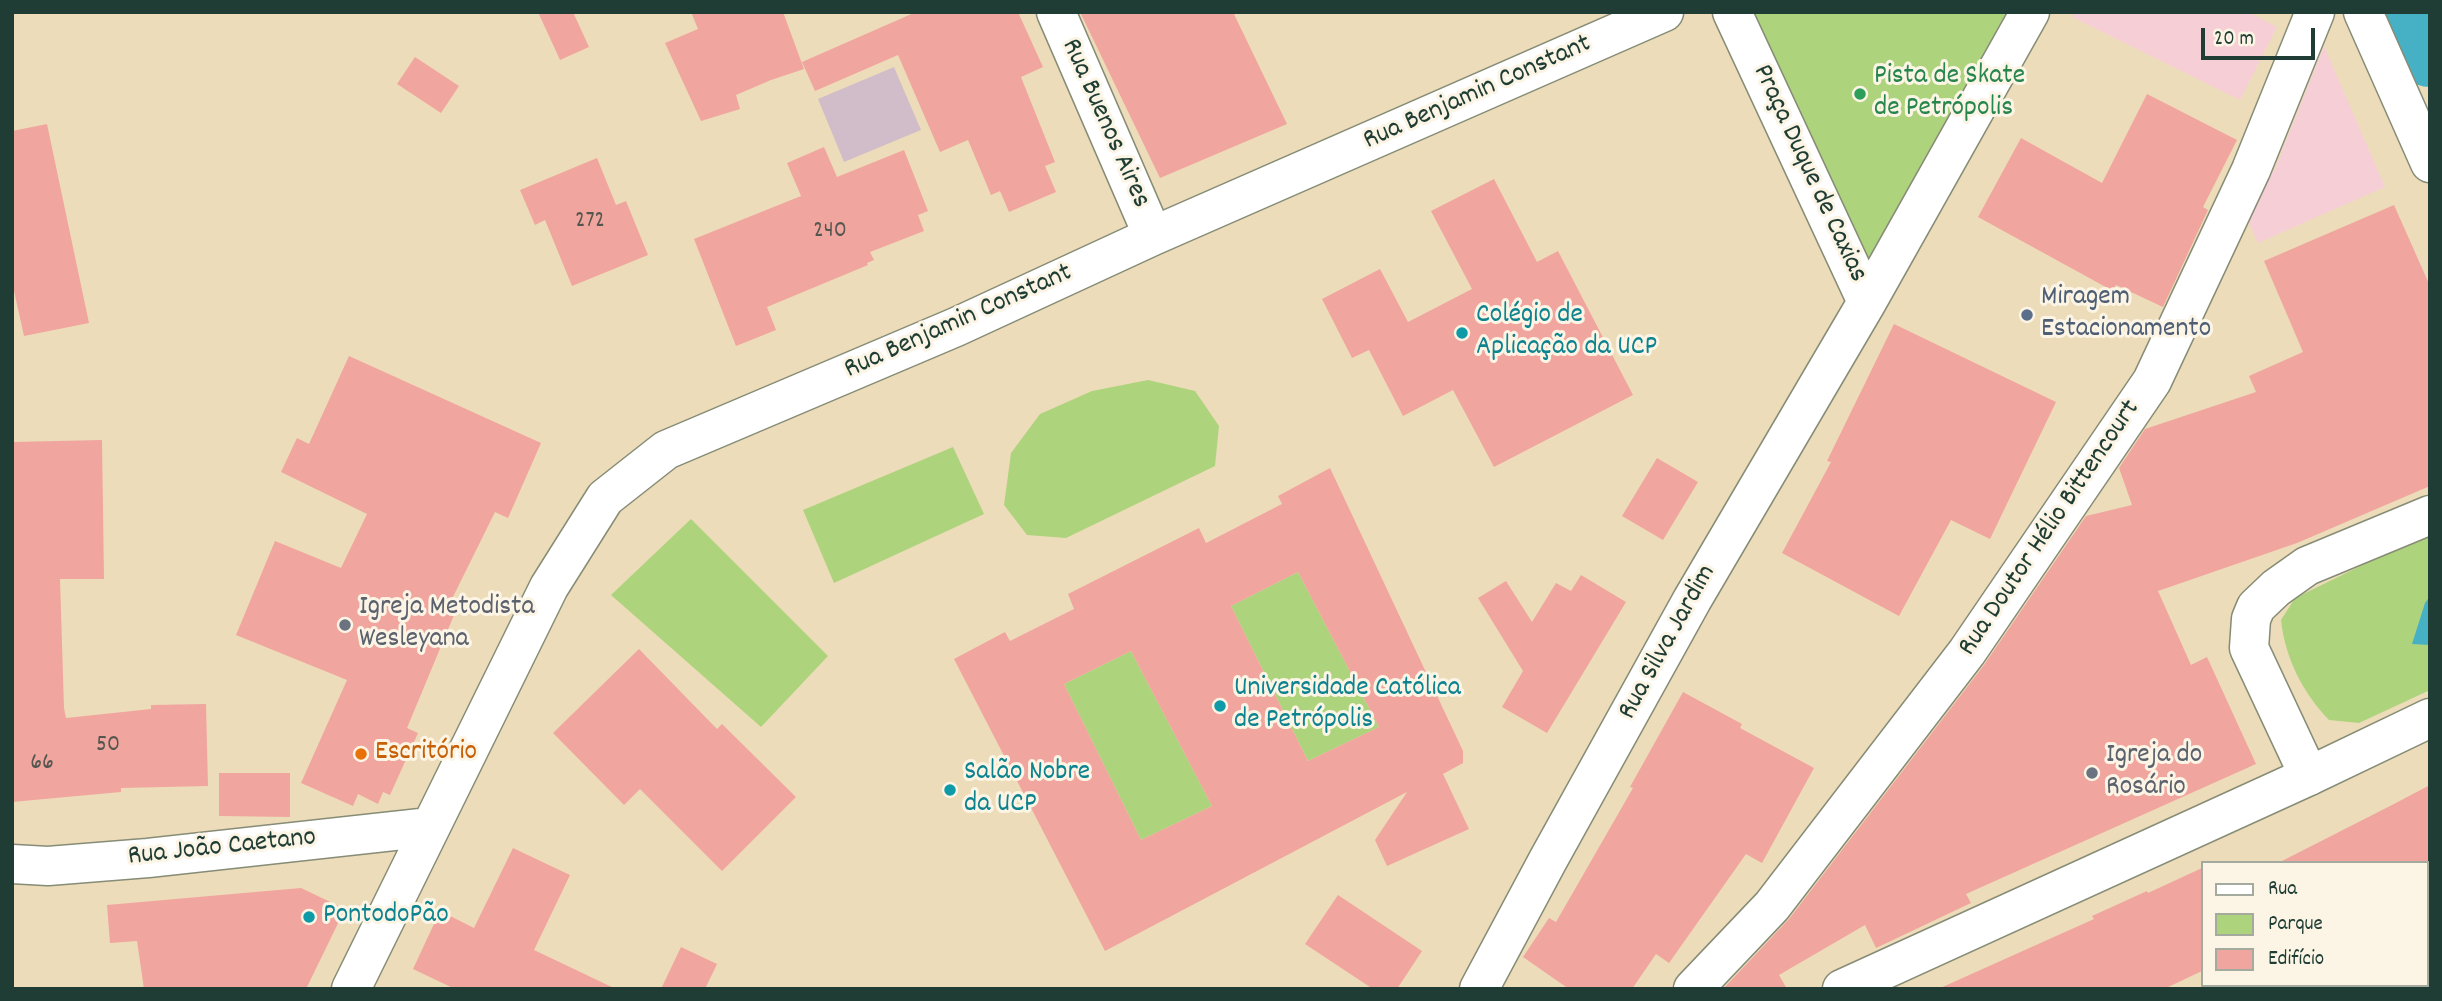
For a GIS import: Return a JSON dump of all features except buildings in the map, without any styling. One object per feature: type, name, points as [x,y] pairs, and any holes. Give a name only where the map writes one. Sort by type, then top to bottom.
[{"type":"street","name":"Rua Buenos Aires","points":[[1056,12],[1153,236]]},
{"type":"street","name":"Rua Benjamin Constant","points":[[351,989],[549,587],[605,498],[666,450],[956,327],[1153,236],[1664,12]]},
{"type":"street","name":"Praça Duque de Caxias","points":[[1732,12],[1867,302]]},
{"type":"street","name":"Praça Duque de Caxias","points":[[1867,302],[2030,12]]},
{"type":"street","name":"Rua Doutor Hélio Bittencourt","points":[[1693,989],[1772,906],[1967,652],[2152,382],[2251,170],[2315,12]]},
{"type":"street","points":[[2363,12],[2430,163]]},
{"type":"street","name":"Rua Silva Jardim","points":[[1479,989],[1692,600],[1867,302]]},
{"type":"street","points":[[2309,776],[2249,648],[2251,619],[2256,607],[2276,588],[2308,566],[2430,515]]},
{"type":"street","points":[[1842,989],[2430,718]]},
{"type":"street","name":"Rua João Caetano","points":[[12,864],[48,866],[148,858],[430,827]]},
{"type":"shaded area","points":[[2074,12],[2248,12],[2277,27],[2240,100],[2072,17]]},
{"type":"shaded area","points":[[2324,46],[2385,187],[2258,243],[2244,212],[2259,180],[2274,171]]},
{"type":"shaded area","points":[[894,67],[921,130],[844,162],[818,99]]},
{"type":"green space","points":[[1750,12],[2010,12],[1865,272]]},
{"type":"green space","points":[[1148,380],[1195,391],[1219,426],[1215,466],[1066,538],[1027,535],[1004,505],[1011,453],[1040,414],[1092,391]]},
{"type":"green space","points":[[953,447],[984,514],[834,583],[803,510]]},
{"type":"green space","points":[[691,519],[828,656],[761,727],[611,595]]},
{"type":"green space","points":[[2430,532],[2430,690],[2359,723],[2329,720],[2303,687],[2291,661],[2281,620],[2295,598]]},
{"type":"green space","points":[[1298,572],[1379,727],[1308,761],[1231,606]]},
{"type":"green space","points":[[1131,651],[1212,806],[1141,840],[1064,684]]},
{"type":"water","points":[[2430,596],[2430,645],[2412,644],[2425,603]]},
{"type":"waterway","points":[[2413,12],[2430,53]]},
{"type":"place","name":"Pista de Skate de Petrópolis","points":[[1860,94]]},
{"type":"place","name":"Miragem Estacionamento","points":[[2027,315]]},
{"type":"place","name":"Colégio de Aplicação da UCP","points":[[1462,333]]},
{"type":"place","name":"Igreja Metodista Wesleyana","points":[[345,625]]},
{"type":"place","name":"Universidade Católica de Petrópolis","points":[[1220,706]]},
{"type":"place","name":"Escritório","points":[[361,754]]},
{"type":"place","name":"Igreja do Rosário","points":[[2092,773]]},
{"type":"place","name":"Salão Nobre da UCP","points":[[950,790]]},
{"type":"place","name":"PontodoPão","points":[[309,917]]}]
